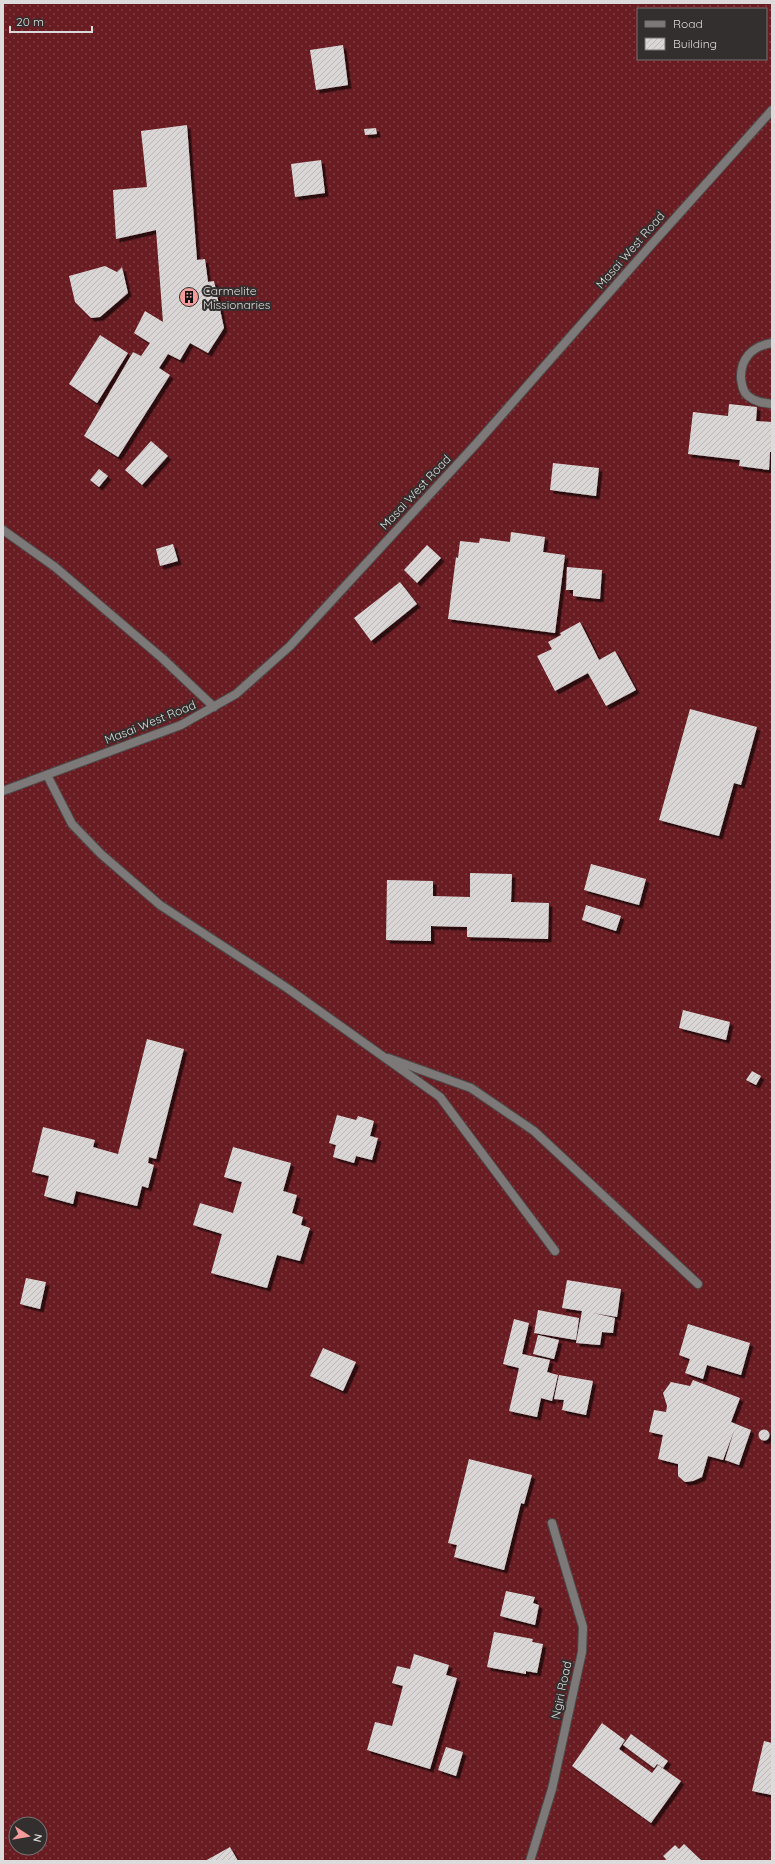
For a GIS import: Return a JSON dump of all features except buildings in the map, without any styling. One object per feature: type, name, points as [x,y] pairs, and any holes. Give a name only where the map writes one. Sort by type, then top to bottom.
[{"type":"street","name":"Masai West Road","points":[[3,791],[181,725],[236,694],[290,646],[476,444],[646,250],[772,110]]},
{"type":"street","points":[[772,343],[761,344],[751,352],[741,368],[742,387],[748,396],[757,402],[772,404]]},
{"type":"street","points":[[3,530],[55,567],[162,658],[214,707]]},
{"type":"street","points":[[48,775],[72,824],[101,854],[160,905],[287,988],[440,1097],[555,1251]]},
{"type":"street","points":[[383,1057],[470,1088],[534,1131],[698,1284]]},
{"type":"street","name":"Ngiri Road","points":[[530,1861],[552,1789],[582,1652],[583,1627],[552,1523]]},
{"type":"shaded area","points":[[3,3],[772,3],[772,1861],[3,1861]]},
{"type":"place","name":"Carmelite Missionaries","points":[[189,297]]}]
